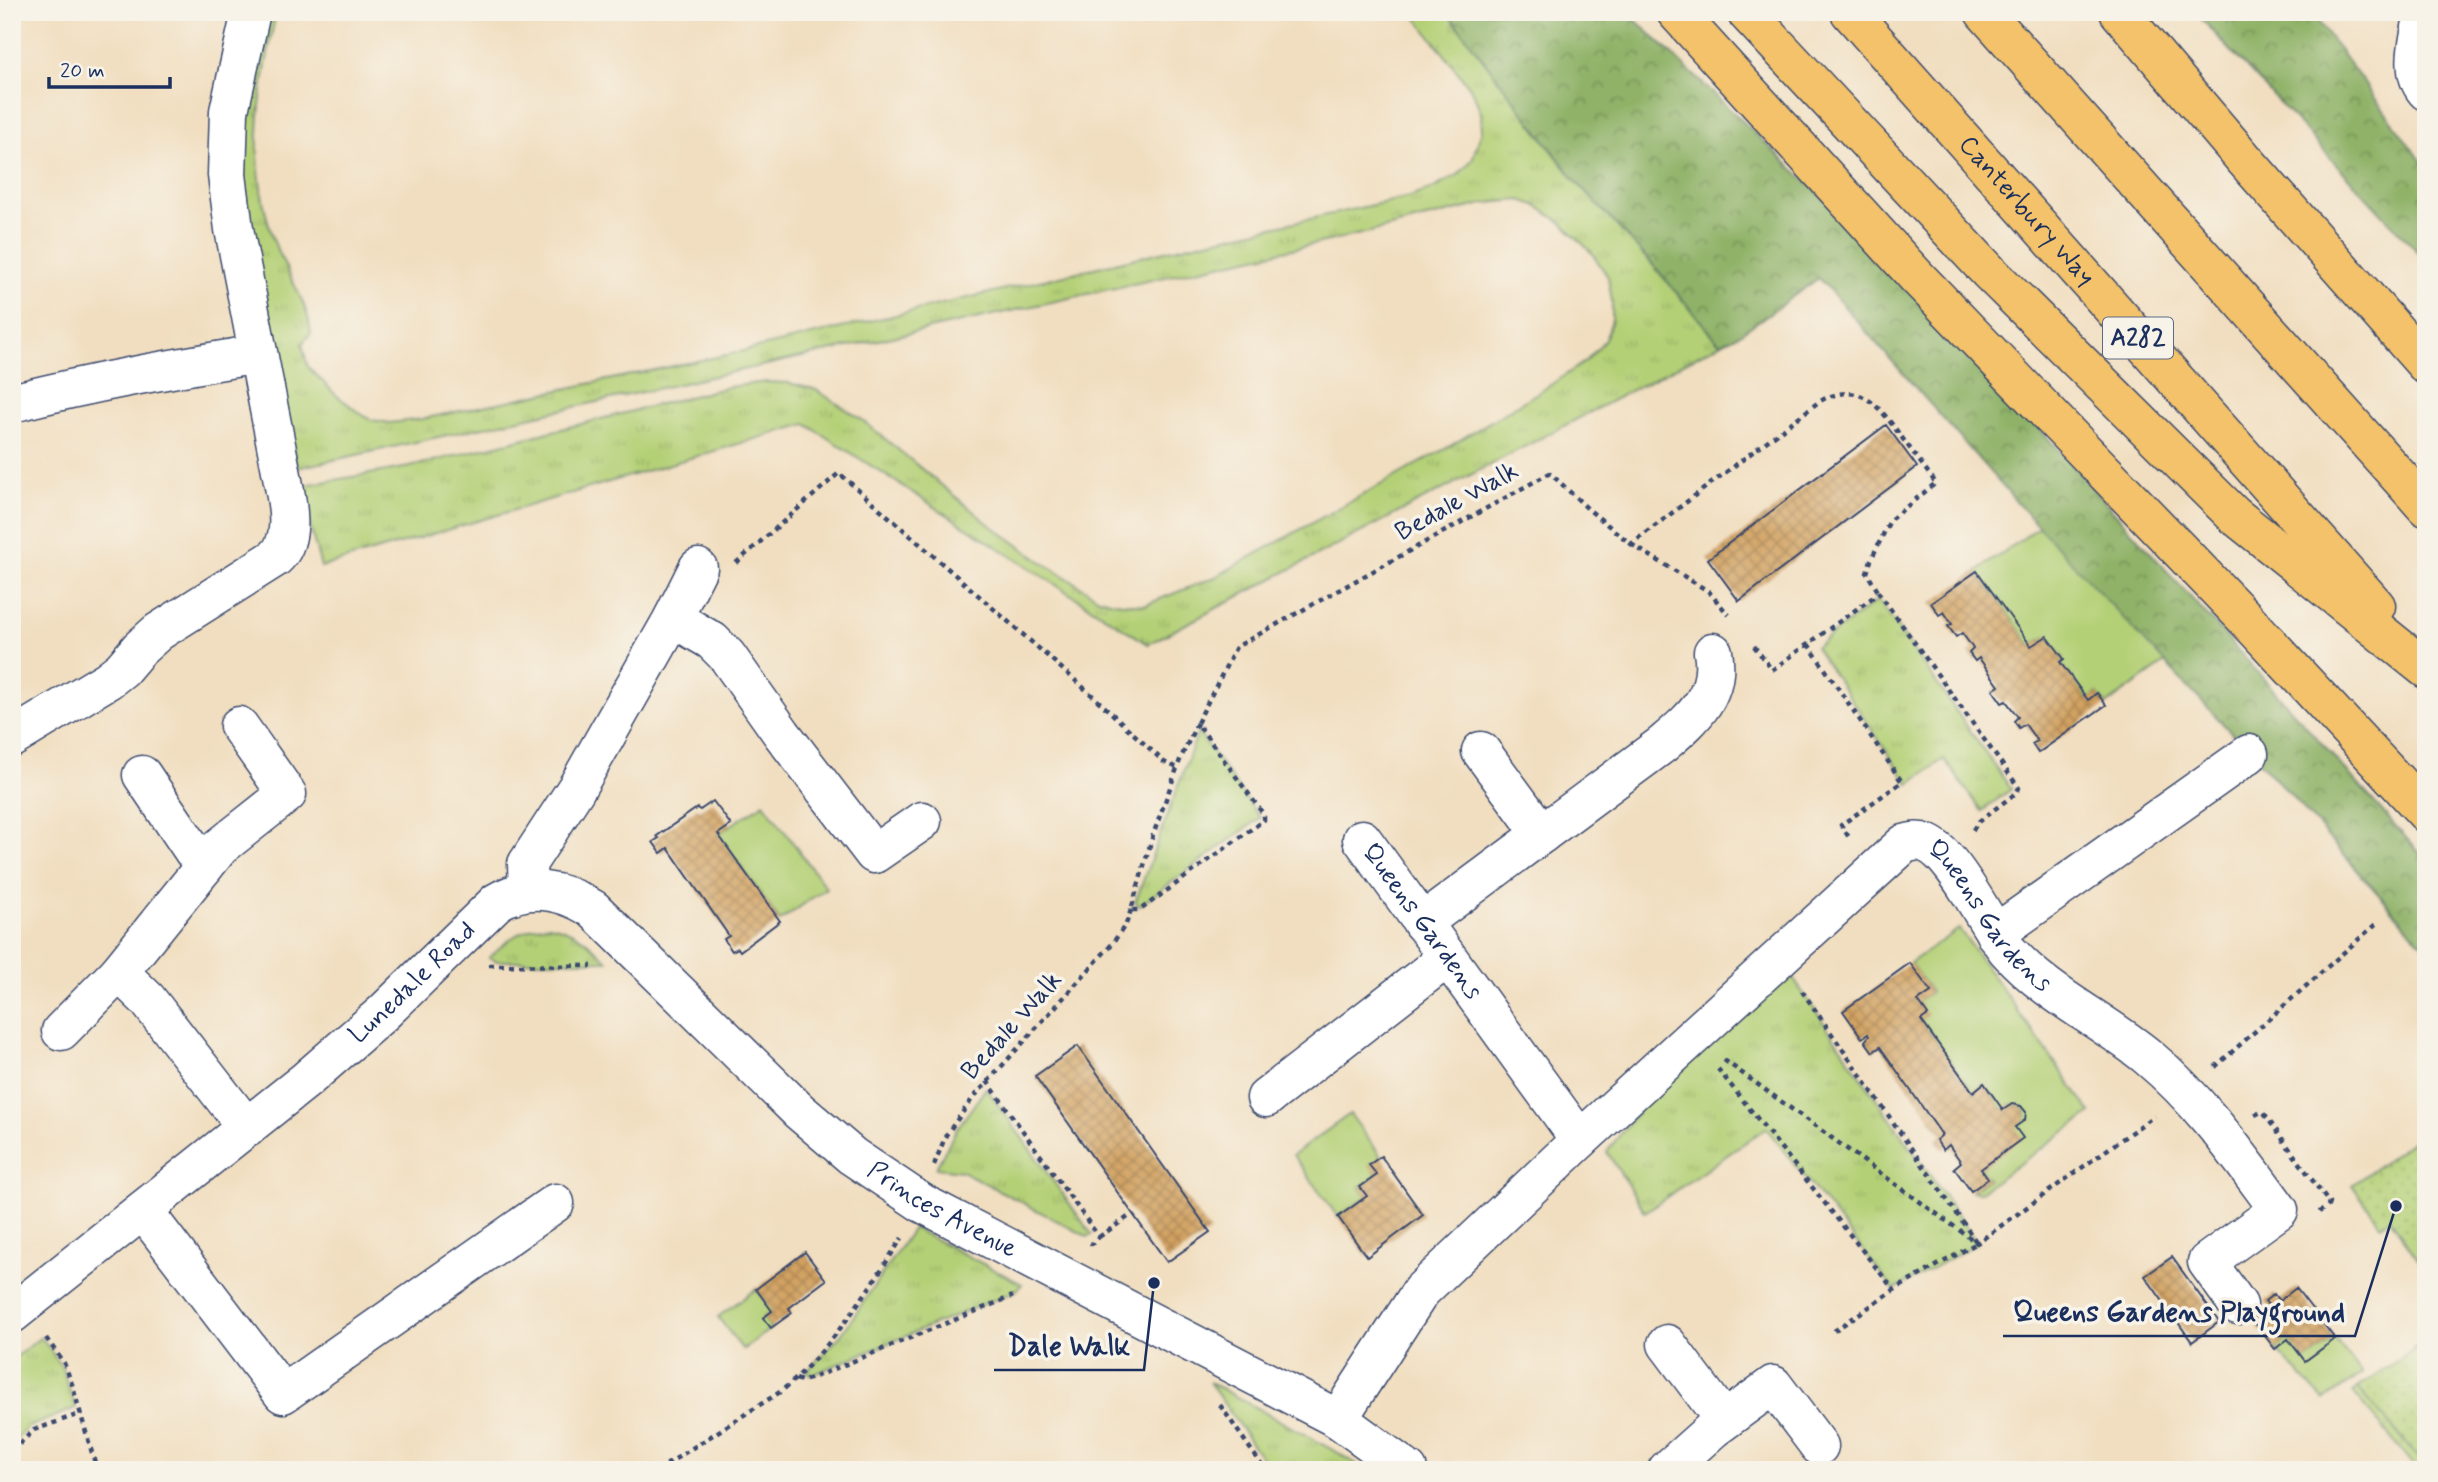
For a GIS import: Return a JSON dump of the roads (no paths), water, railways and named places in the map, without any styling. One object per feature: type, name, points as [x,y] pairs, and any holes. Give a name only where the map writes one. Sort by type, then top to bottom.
[{"type":"highway","points":[[1676,12],[1915,275],[2248,621],[2426,813]]},
{"type":"highway","points":[[1746,12],[1989,272],[2234,515],[2426,669]]},
{"type":"highway","name":"Canterbury Way","points":[[1850,12],[2426,663]]},
{"type":"highway","points":[[1984,12],[2426,507]]},
{"type":"highway","points":[[2119,12],[2244,159],[2426,365]]},
{"type":"street","points":[[12,738],[108,680],[158,632],[258,570],[282,551],[288,534],[287,502],[230,205],[227,156],[231,96],[251,12]]},
{"type":"street","points":[[2424,12],[2415,61],[2426,92]]},
{"type":"street","points":[[12,403],[69,388],[258,354]]},
{"type":"street","points":[[528,890],[527,864],[576,789],[673,618],[716,567]]},
{"type":"street","points":[[673,618],[712,641],[727,656],[782,734],[874,854],[922,821]]},
{"type":"street","points":[[1422,923],[1663,744],[1705,702],[1714,683],[1724,637]]},
{"type":"street","points":[[61,1031],[119,972],[220,847],[287,794],[239,726]]},
{"type":"street","points":[[1480,751],[1542,834]]},
{"type":"street","points":[[1994,934],[2249,754]]},
{"type":"street","points":[[142,775],[204,867]]},
{"type":"street","name":"Queens Gardens","points":[[1362,839],[1580,1140]]},
{"type":"street","name":"Queens Gardens","points":[[1338,1419],[1421,1291],[1779,957],[1904,844],[1915,841],[1927,843],[1942,854],[1975,899],[1994,934],[2036,978],[2147,1056],[2186,1093],[2240,1157],[2279,1210],[2207,1262],[2238,1305]]},
{"type":"street","name":"Lunedale Road","points":[[17,1311],[247,1128],[383,1013],[491,908],[506,897],[528,890]]},
{"type":"street","name":"Princes Avenue","points":[[528,890],[562,895],[593,909],[821,1130],[877,1175],[927,1188],[1042,1266],[1136,1312],[1338,1419],[1408,1470]]},
{"type":"street","points":[[1266,1098],[1447,958]]},
{"type":"street","points":[[119,972],[147,999],[247,1128]]},
{"type":"street","points":[[143,1210],[283,1394],[555,1203]]},
{"type":"street","points":[[1667,1344],[1724,1420]]},
{"type":"street","points":[[1667,1470],[1724,1420],[1773,1385],[1819,1446]]},
{"type":"place","name":"Queens Gardens Playground","points":[[2396,1206]]},
{"type":"place","name":"Dale Walk","points":[[1154,1283]]}]
